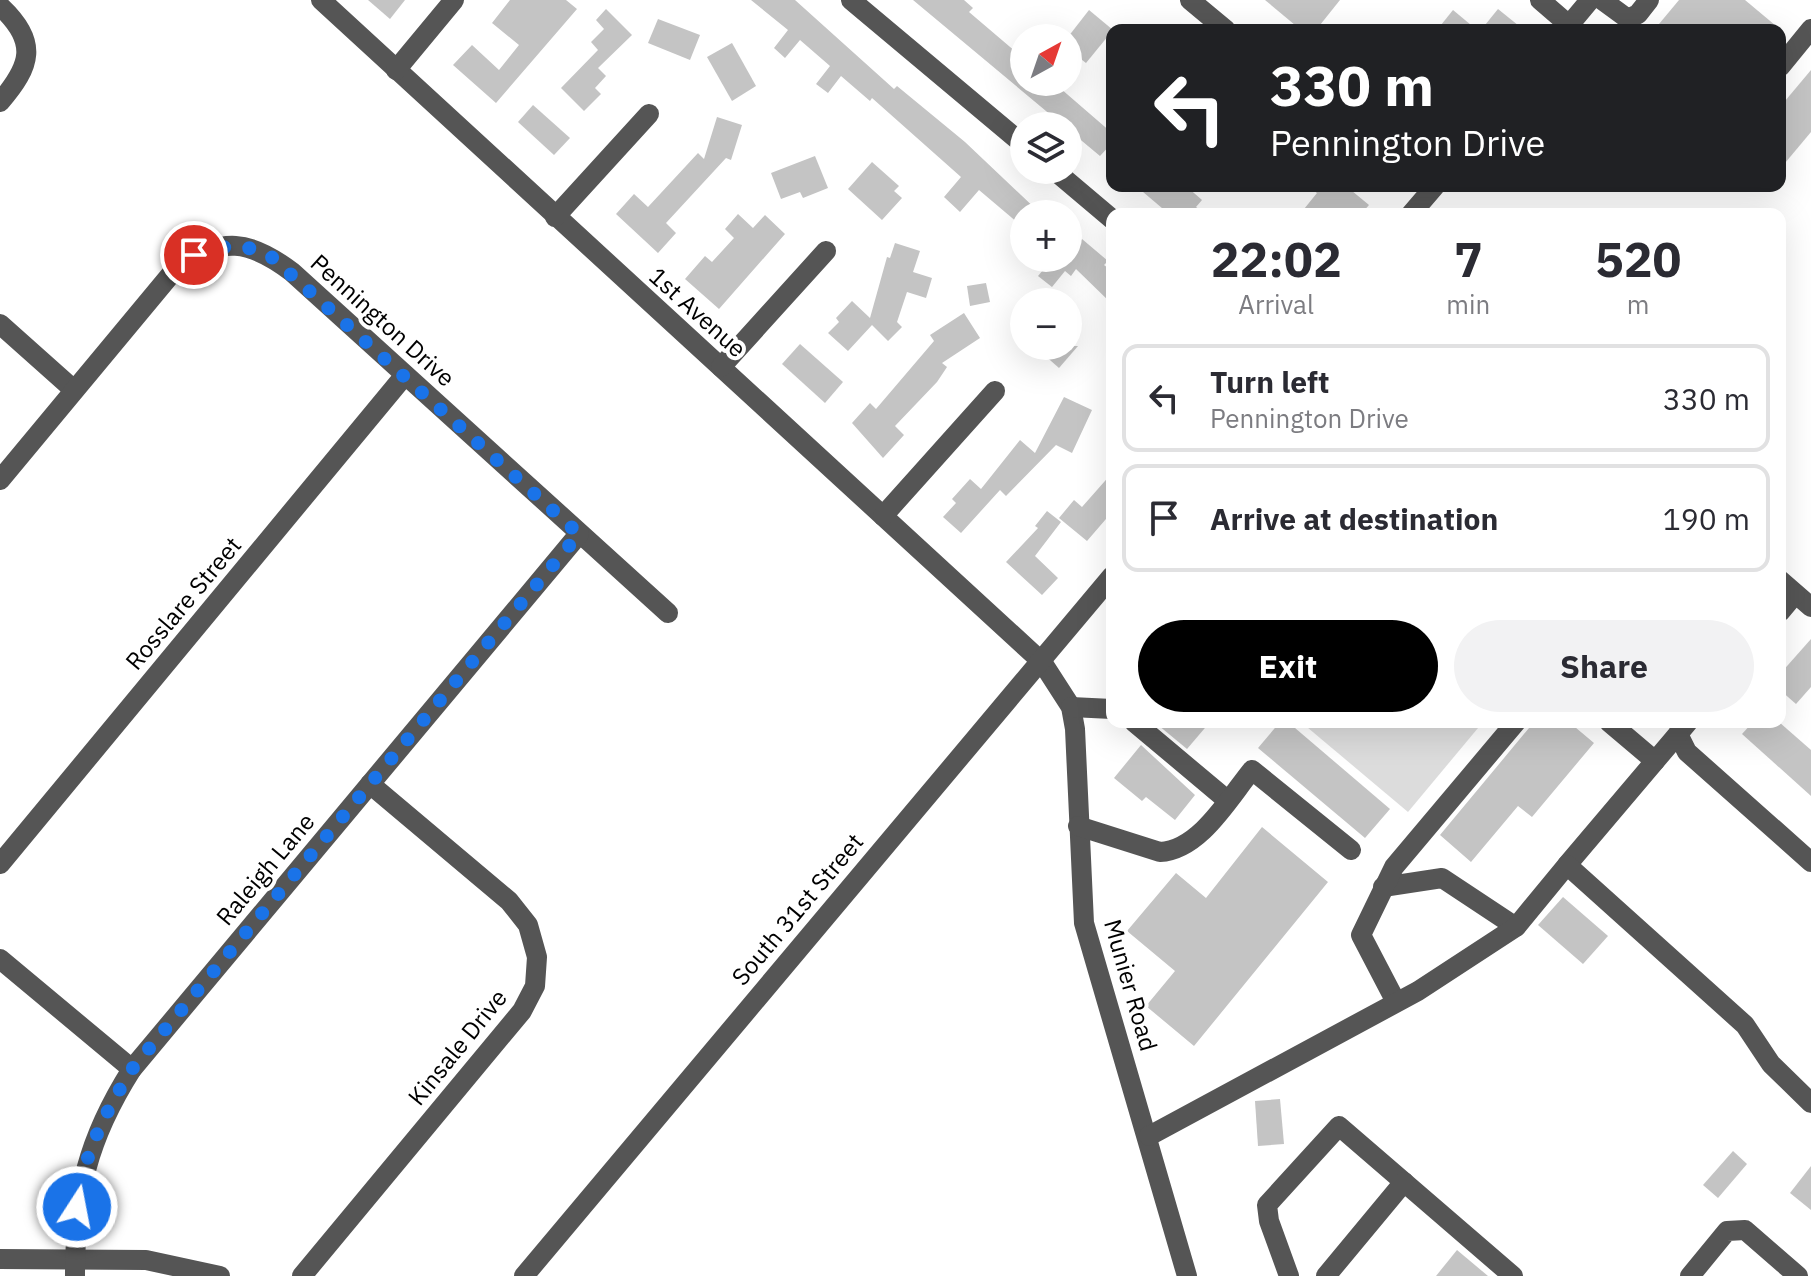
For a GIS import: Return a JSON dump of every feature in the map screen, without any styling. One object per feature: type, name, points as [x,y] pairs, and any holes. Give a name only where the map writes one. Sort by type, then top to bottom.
[{"type":"street","name":"1st Avenue","points":[[321,0],[1042,662]]},
{"type":"street","points":[[396,70],[454,0]]},
{"type":"street","points":[[851,0],[1010,133]]},
{"type":"street","points":[[1190,0],[1219,24]]},
{"type":"street","points":[[1540,0],[1564,24]]},
{"type":"street","points":[[1570,24],[1590,0]]},
{"type":"street","points":[[1602,0],[1628,19],[1638,14],[1649,0]]},
{"type":"street","points":[[0,6],[22,32],[28,55],[22,76],[0,102]]},
{"type":"street","points":[[1786,60],[1811,29]]},
{"type":"street","points":[[555,217],[649,114]]},
{"type":"street","points":[[1071,184],[1106,214]]},
{"type":"street","name":"Pennington Drive","points":[[0,480],[177,267],[194,255],[218,246],[242,245],[267,253],[292,272],[668,613]]},
{"type":"street","points":[[721,367],[826,251]]},
{"type":"street","points":[[0,324],[74,390]]},
{"type":"street","name":"Rosslare Street","points":[[0,864],[405,375]]},
{"type":"street","points":[[883,516],[995,391]]},
{"type":"street","name":"Raleigh Lane","points":[[75,1268],[80,1186],[91,1145],[110,1104],[132,1069],[579,534]]},
{"type":"street","name":"South 31st Street","points":[[524,1276],[962,751],[1042,662],[1106,583]]},
{"type":"street","name":"Munier Road","points":[[1042,662],[1071,707],[1080,759],[1078,826],[1084,923],[1149,1136],[1187,1276]]},
{"type":"street","points":[[1071,707],[1106,709]]},
{"type":"street","points":[[1141,728],[1227,800]]},
{"type":"street","points":[[1396,1002],[1361,935],[1394,867],[1511,728]]},
{"type":"street","points":[[1616,728],[1655,761]]},
{"type":"street","points":[[1149,1136],[1396,1002],[1516,927],[1683,728]]},
{"type":"street","points":[[1683,728],[1687,752],[1811,862]]},
{"type":"street","points":[[1078,826],[1160,852],[1173,851],[1197,835],[1252,770],[1351,850]]},
{"type":"street","name":"Kinsale Drive","points":[[302,1276],[522,1011],[535,986],[537,957],[528,925],[509,901],[370,784]]},
{"type":"street","points":[[1567,865],[1745,1025],[1771,1064],[1811,1103]]},
{"type":"street","points":[[1383,887],[1442,878],[1516,927]]},
{"type":"street","points":[[0,959],[132,1069]]},
{"type":"street","points":[[1289,1276],[1269,1221],[1267,1205],[1333,1128],[1339,1126],[1513,1276]]},
{"type":"street","points":[[1326,1276],[1404,1182]]},
{"type":"street","points":[[1690,1276],[1727,1231],[1745,1230],[1798,1276]]},
{"type":"street","points":[[0,1259],[75,1268],[146,1260],[220,1276]]},
{"type":"shaded area","points":[[1308,728],[1478,728],[1408,812]]},
{"type":"building","points":[[368,0],[405,0],[390,19]]},
{"type":"building","points":[[510,0],[566,0],[577,9],[496,103],[453,65],[472,45],[499,70],[519,45],[492,23]]},
{"type":"building","points":[[751,0],[795,0],[894,89],[897,86],[965,142],[1026,200],[1010,200],[1010,216],[979,190],[960,212],[944,197],[961,177],[872,98],[870,101],[841,76],[828,93],[816,84],[830,66],[800,40],[785,58],[774,48],[788,30]]},
{"type":"building","points":[[913,0],[964,0],[973,8],[969,12],[1010,47],[1010,81]]},
{"type":"building","points":[[1265,0],[1340,0],[1321,24],[1294,24]]},
{"type":"building","points":[[1679,0],[1745,0],[1774,24],[1659,24]]},
{"type":"building","points":[[606,9],[632,35],[598,68],[606,76],[595,88],[601,94],[584,111],[561,88],[598,50],[591,42],[604,29],[596,20]]},
{"type":"building","points":[[1498,9],[1517,24],[1486,24]]},
{"type":"building","points":[[1089,10],[1106,24],[1106,39],[1086,63],[1082,60],[1082,24],[1078,24]]},
{"type":"building","points":[[1453,10],[1470,24],[1442,24]]},
{"type":"building","points":[[658,19],[700,35],[690,60],[648,43]]},
{"type":"building","points":[[732,43],[756,86],[732,101],[707,57]]},
{"type":"building","points":[[1811,70],[1811,132],[1786,162],[1786,100]]},
{"type":"building","points":[[1028,96],[1069,96],[1106,128],[1106,150],[1100,156],[1082,141],[1082,112],[1047,112]]},
{"type":"building","points":[[533,105],[570,138],[554,155],[518,122]]},
{"type":"building","points":[[717,117],[742,125],[731,160],[726,158],[666,223],[676,233],[658,253],[616,214],[634,194],[648,207],[698,153],[704,159]]},
{"type":"building","points":[[815,156],[828,188],[803,198],[800,192],[781,199],[771,173]]},
{"type":"building","points":[[872,162],[899,186],[894,191],[902,198],[882,220],[848,189]]},
{"type":"building","points":[[1143,192],[1193,192],[1202,200],[1197,208],[1162,208]]},
{"type":"building","points":[[1353,192],[1369,205],[1366,208],[1305,208],[1317,193]]},
{"type":"building","points":[[738,214],[753,228],[765,215],[785,234],[719,309],[685,279],[705,256],[712,262],[734,238],[725,229]]},
{"type":"building","points":[[1082,239],[1106,259],[1106,298],[1079,272],[1082,272]]},
{"type":"building","points":[[895,243],[920,251],[913,272],[932,278],[926,298],[907,292],[897,322],[902,327],[888,341],[872,325],[848,351],[828,333],[839,322],[836,318],[852,301],[870,318],[887,257],[890,258]]},
{"type":"building","points":[[1041,272],[1064,272],[1052,287],[1038,276]]},
{"type":"building","points":[[986,283],[990,302],[970,306],[967,286]]},
{"type":"building","points":[[964,313],[980,338],[942,363],[947,367],[937,382],[895,426],[904,435],[883,458],[852,423],[870,403],[876,409],[934,341],[930,335]]},
{"type":"building","points":[[800,344],[843,382],[825,403],[782,364]]},
{"type":"building","points":[[1050,360],[1066,360],[1059,368]]},
{"type":"building","points":[[1064,397],[1092,410],[1072,453],[1056,445],[1006,496],[1000,490],[961,533],[943,517],[956,503],[952,499],[970,479],[981,489],[1020,440],[1035,453]]},
{"type":"building","points":[[1106,480],[1106,519],[1087,541],[1059,518],[1074,500],[1082,507]]},
{"type":"building","points":[[1047,511],[1061,522],[1035,556],[1058,578],[1042,595],[1006,562],[1038,528],[1035,526]]},
{"type":"building","points":[[1811,639],[1811,687],[1796,704],[1786,695],[1786,667]]},
{"type":"building","points":[[1162,728],[1205,728],[1187,749]]},
{"type":"building","points":[[1275,728],[1295,728],[1390,809],[1365,838],[1258,748]]},
{"type":"building","points":[[1529,728],[1576,728],[1594,743],[1532,817],[1518,806],[1471,862],[1440,835]]},
{"type":"building","points":[[1748,728],[1786,728],[1811,750],[1811,796],[1742,734]]},
{"type":"building","points":[[1141,745],[1195,795],[1175,820],[1146,797],[1142,801],[1114,778]]},
{"type":"building","points":[[1262,827],[1328,882],[1194,1046],[1146,1006],[1175,971],[1127,931],[1176,873],[1206,898]]},
{"type":"building","points":[[1563,897],[1608,936],[1583,964],[1538,925]]},
{"type":"building","points":[[1280,1099],[1284,1144],[1258,1146],[1255,1101]]},
{"type":"building","points":[[1733,1151],[1747,1164],[1718,1198],[1703,1185]]},
{"type":"building","points":[[1811,1166],[1811,1210],[1790,1193]]},
{"type":"building","points":[[1457,1250],[1488,1276],[1436,1276]]},
{"type":"route","points":[[77,1207],[91,1145],[110,1104],[132,1069],[579,534],[292,272],[267,253],[242,245],[218,246],[194,255]]}]
